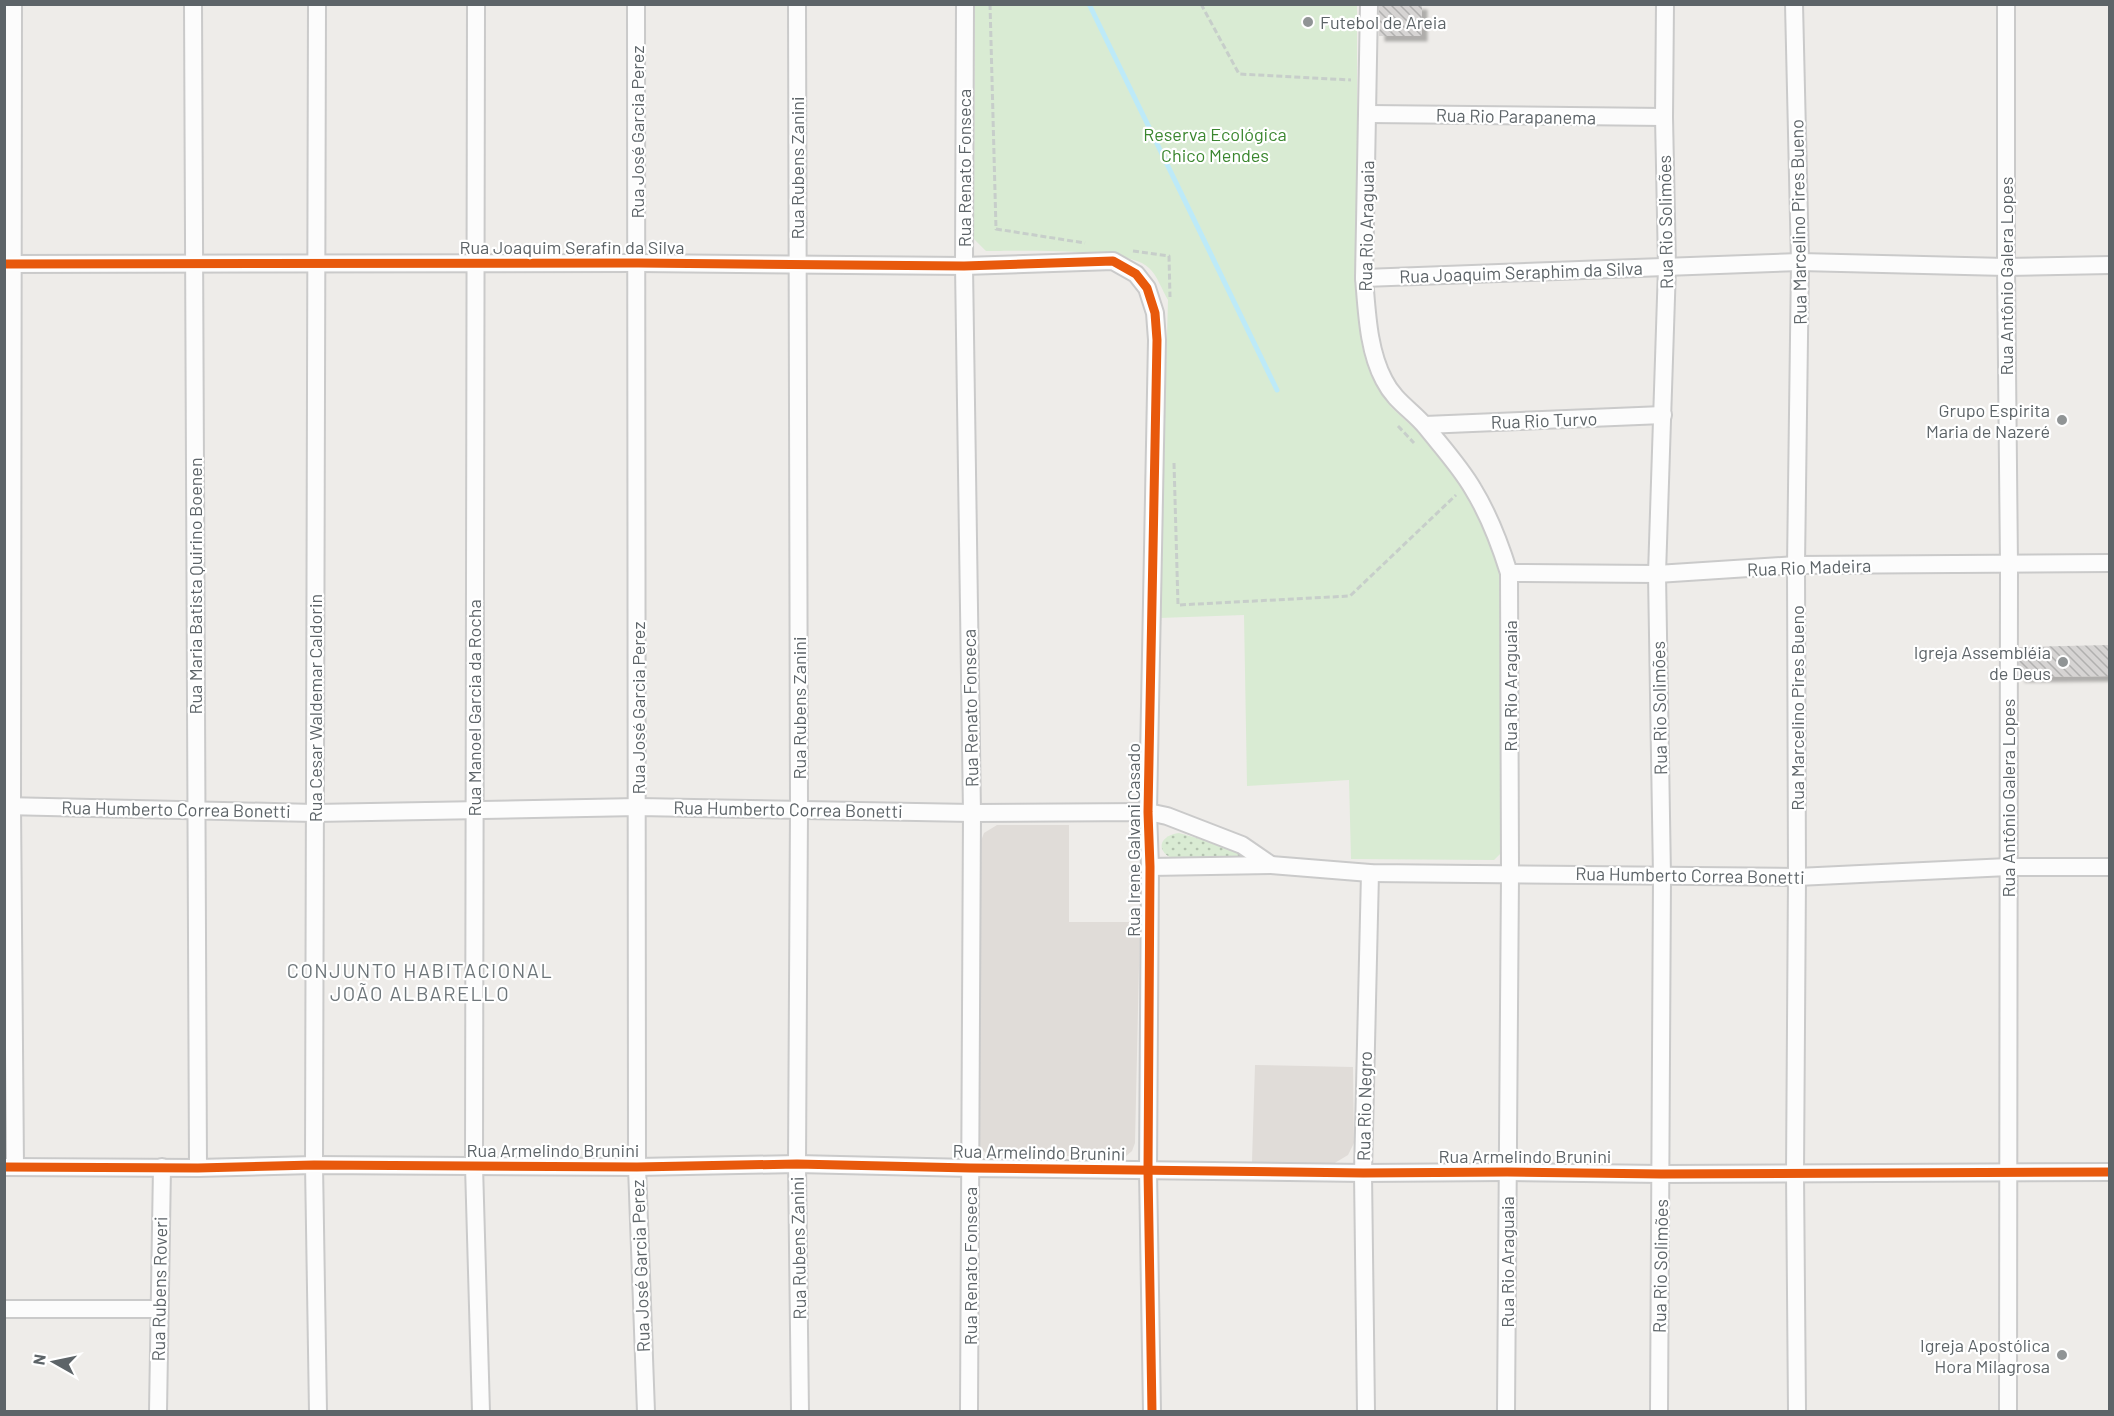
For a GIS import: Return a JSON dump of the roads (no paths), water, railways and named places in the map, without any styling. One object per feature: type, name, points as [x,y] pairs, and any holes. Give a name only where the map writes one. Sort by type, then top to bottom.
[{"type":"street","points":[[10,1167],[8,264],[13,4]]},
{"type":"street","name":"Rua Maria Batista Quirino Boenen","points":[[193,4],[198,1168]]},
{"type":"street","name":"Rua Cesar Waldemar Caldorin","points":[[317,4],[314,1164],[318,1412]]},
{"type":"street","name":"Rua Manoel Garcia da Rocha","points":[[476,4],[474,1166],[481,1412]]},
{"type":"street","name":"Rua José Garcia Perez","points":[[636,4],[637,1167],[646,1412]]},
{"type":"street","name":"Rua Rubens Zanini","points":[[797,4],[800,809],[797,1164],[800,1412]]},
{"type":"street","name":"Rua Renato Fonseca","points":[[965,4],[964,266],[972,813],[969,1412]]},
{"type":"street","name":"Rua Rio Araguaia","points":[[1369,4],[1364,278],[1375,359],[1384,381],[1398,402],[1425,425],[1473,488],[1500,543],[1509,573],[1510,873],[1506,1412]]},
{"type":"street","name":"Rua Rio Solimões","points":[[1659,1412],[1662,876],[1657,574],[1667,267],[1664,117],[1665,4]]},
{"type":"street","name":"Rua Marcelino Pires Bueno","points":[[1794,4],[1800,262],[1796,565],[1797,1412]]},
{"type":"street","name":"Rua Antônio Galera Lopes","points":[[2006,4],[2009,565],[2008,1412]]},
{"type":"street","name":"Rua Rio Parapanema","points":[[1368,114],[1664,117]]},
{"type":"street","name":"Rua Joaquim Serafin da Silva","points":[[8,264],[638,263],[964,266],[1113,261],[1136,274]]},
{"type":"street","name":"Rua Joaquim Seraphim da Silva","points":[[1364,278],[1800,262],[2006,267],[2109,265]]},
{"type":"street","name":"Rua Irene Galvani Casado","points":[[1136,274],[1147,288],[1155,313],[1157,340],[1148,812],[1150,867],[1148,1170],[1152,1412]]},
{"type":"street","name":"Rua Rio Turvo","points":[[1425,425],[1663,416]]},
{"type":"street","name":"Rua Rio Madeira","points":[[1509,573],[1657,574],[1796,565],[2109,563]]},
{"type":"street","name":"Rua Humberto Correa Bonetti","points":[[8,806],[315,813],[638,807],[972,813],[1148,812],[1167,816],[1242,845],[1271,865]]},
{"type":"street","name":"Rua Humberto Correa Bonetti","points":[[1150,867],[1271,865],[1370,873],[1797,877],[2008,867],[2109,867]]},
{"type":"street","name":"Rua Rio Negro","points":[[1366,1412],[1363,1173],[1370,873]]},
{"type":"street","name":"Rua Armelindo Brunini","points":[[10,1167],[198,1168],[314,1164],[637,1167],[797,1164],[1363,1173],[2109,1172]]},
{"type":"street","name":"Rua Rubens Roveri","points":[[158,1412],[162,1167]]},
{"type":"street","points":[[4,1309],[158,1309]]},
{"type":"waterway","points":[[1089,4],[1277,390]]},
{"type":"place","name":"Futebol de Areia","points":[[1308,22]]},
{"type":"place","name":"Grupo Espirita Maria de Nazeré","points":[[2062,420]]},
{"type":"place","name":"Igreja Assembléia de Deus","points":[[2063,662]]},
{"type":"place","name":"Igreja Apostólica Hora Milagrosa","points":[[2062,1355]]},
{"type":"district","name":"CONJUNTO HABITACIONAL JOÃO ALBARELLO","points":[[420,982]]},
{"type":"park label","name":"Reserva Ecológica Chico Mendes","points":[[1215,144]]}]
